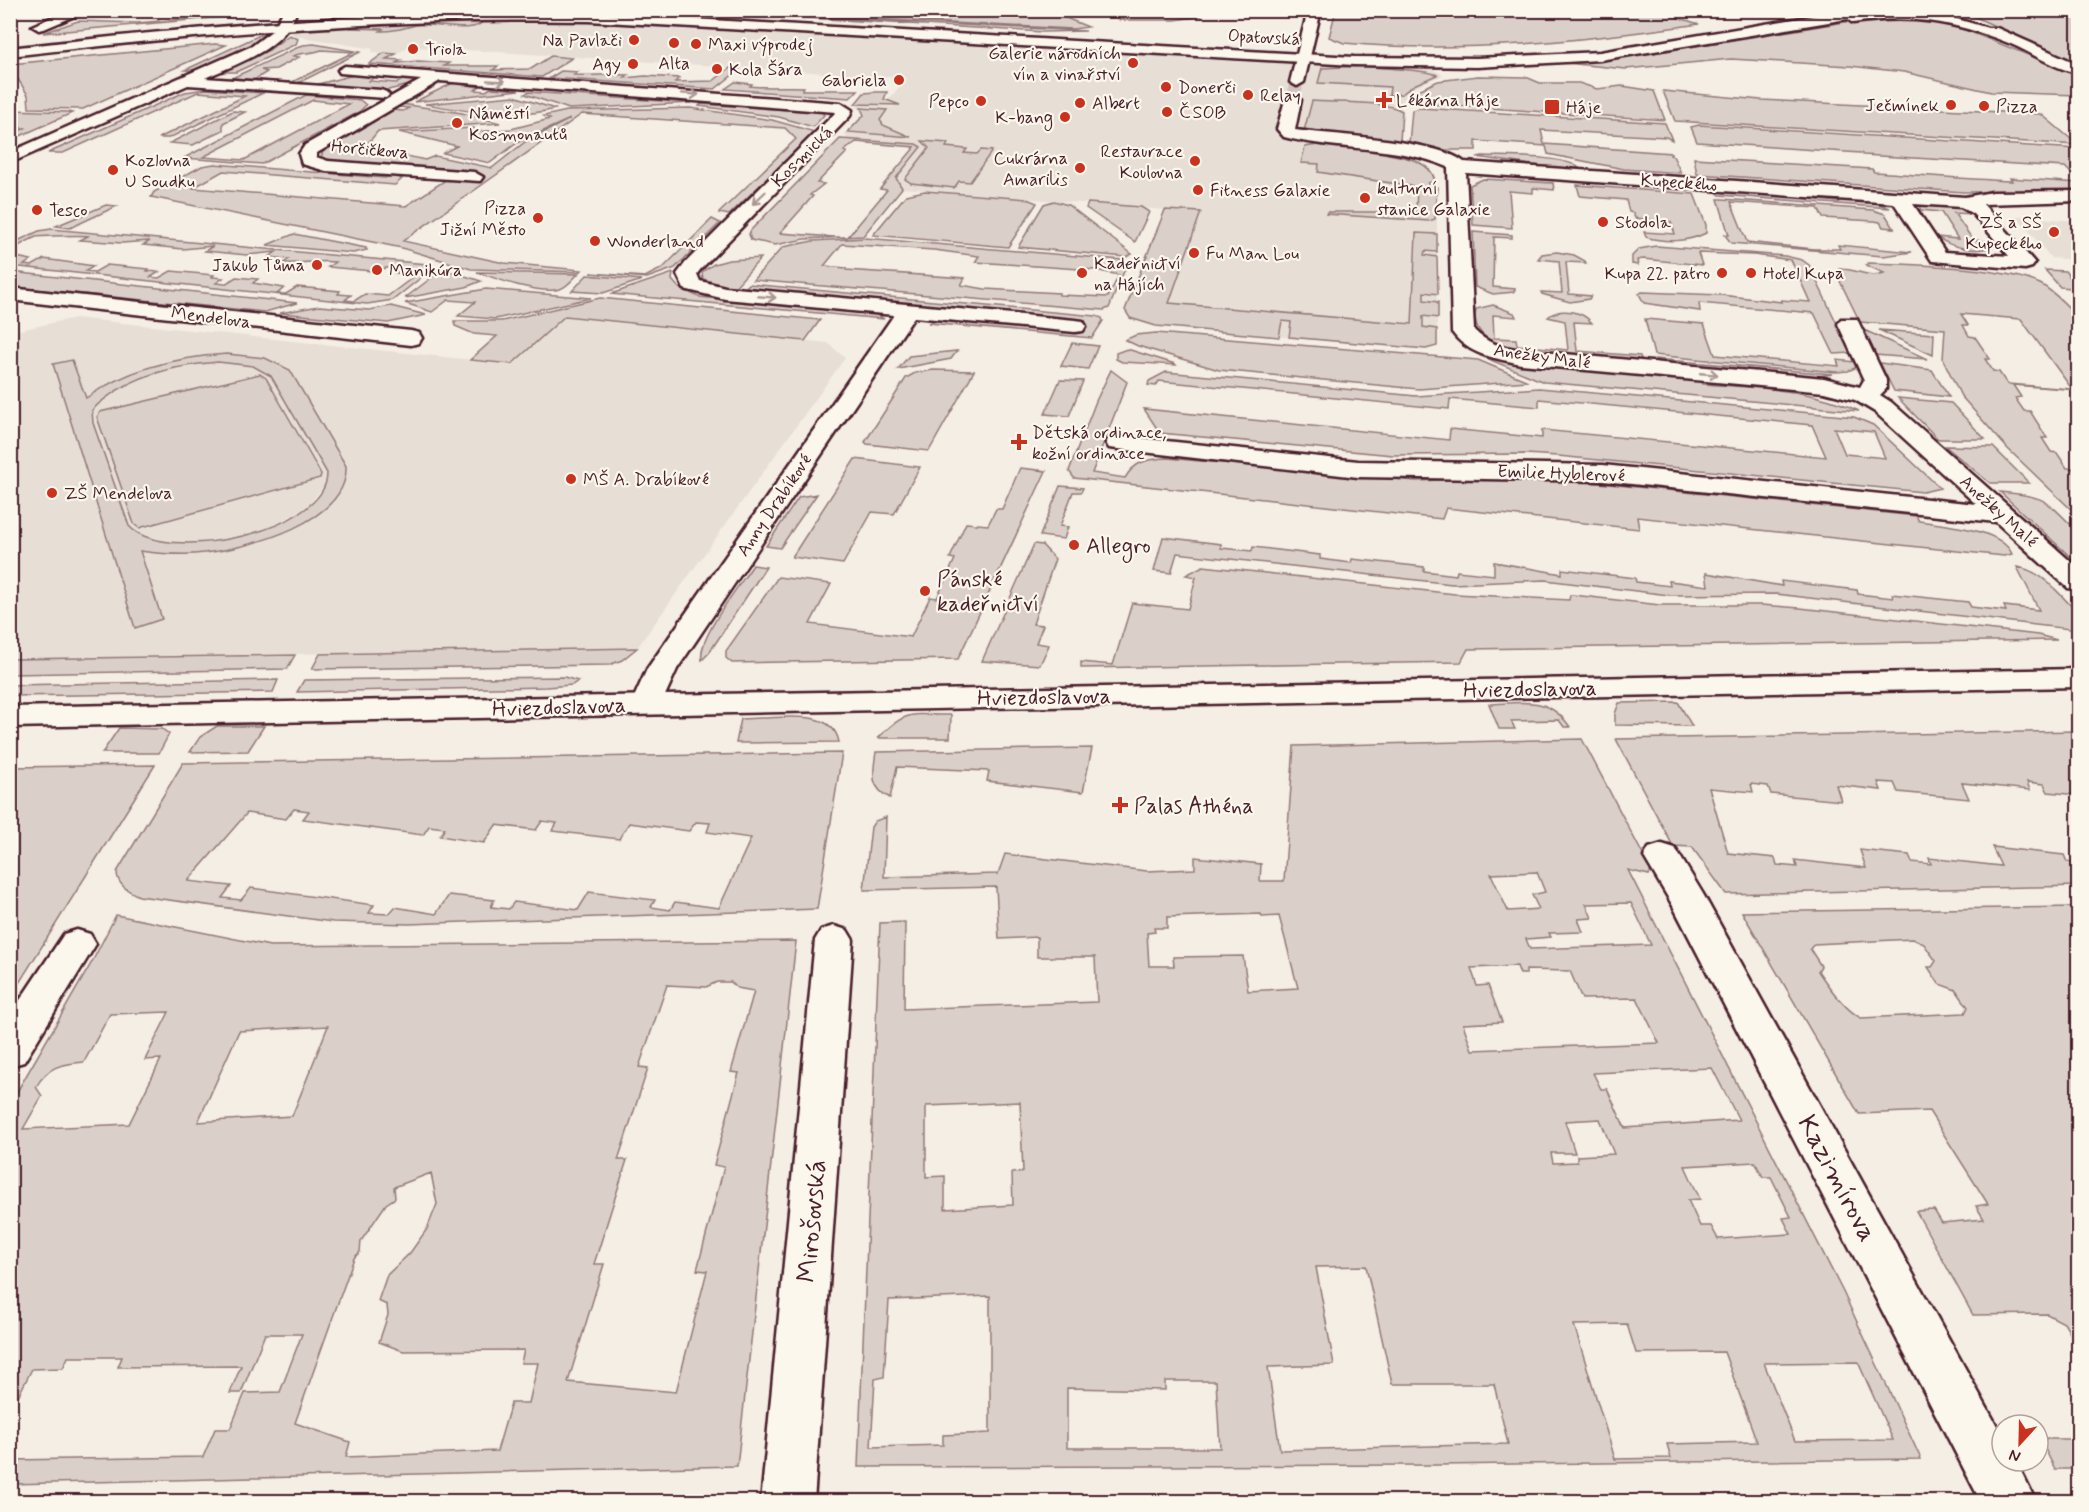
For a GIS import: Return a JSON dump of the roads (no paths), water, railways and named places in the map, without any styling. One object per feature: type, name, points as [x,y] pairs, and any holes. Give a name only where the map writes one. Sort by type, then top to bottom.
[{"type":"street","points":[[39,26],[83,10]]},
{"type":"street","name":"Opatovská","points":[[10,45],[369,10]]},
{"type":"street","name":"Opatovská","points":[[637,10],[1418,63],[1550,60],[1692,42],[1874,10]]},
{"type":"street","points":[[1298,82],[1315,10]]},
{"type":"street","name":"Opatovská","points":[[10,52],[289,16],[548,15],[1303,54],[1441,53],[1561,47],[1657,37],[1836,10]]},
{"type":"street","points":[[1945,10],[2079,69]]},
{"type":"street","points":[[1692,42],[1719,41],[1898,13],[1946,19],[2012,40]]},
{"type":"street","points":[[10,158],[257,49],[275,37],[289,16]]},
{"type":"street","name":"Kosmická","points":[[345,70],[813,102],[844,110],[844,113],[828,131],[693,266],[687,274],[687,281],[698,289],[725,293],[1075,326]]},
{"type":"street","name":"Horčičkova","points":[[437,77],[311,149],[307,154],[308,160],[326,166],[474,177]]},
{"type":"street","points":[[186,80],[402,96]]},
{"type":"street","points":[[1293,100],[1285,129],[1290,134],[1432,155],[1454,162],[1458,167]]},
{"type":"street","name":"Kupeckého","points":[[1458,167],[1965,202],[1992,197],[2079,196]]},
{"type":"street","name":"Anežky Malé","points":[[1458,167],[1463,332],[1479,345],[1499,353],[1824,385],[1863,395],[1883,407],[2079,582]]},
{"type":"street","points":[[1900,198],[1939,257],[2025,263],[1980,210],[1965,202]]},
{"type":"street","name":"Mendelova","points":[[10,294],[411,338]]},
{"type":"street","name":"Anny Drabíkové","points":[[647,704],[662,669],[908,311]]},
{"type":"street","points":[[1849,324],[1875,380],[1874,389],[1863,395]]},
{"type":"street","name":"Emilie Hyblerové","points":[[1118,443],[1358,469],[1603,472],[2004,515]]},
{"type":"street","name":"Hviezdoslavova","points":[[10,717],[2079,678]]},
{"type":"street","name":"Kazimírova","points":[[1662,857],[1696,914],[2010,1502]]},
{"type":"street","name":"Mirošovská","points":[[788,1502],[834,940]]},
{"type":"street","points":[[10,1050],[77,944]]},
{"type":"tunnel","points":[[1293,100],[1297,82]]},
{"type":"place","name":"Na Pavlači","points":[[634,40]]},
{"type":"place","name":"Alta","points":[[674,43]]},
{"type":"place","name":"Maxi výprodej","points":[[696,44]]},
{"type":"place","name":"Triola","points":[[413,49]]},
{"type":"place","name":"Galerie národních vín a vinařství","points":[[1133,63]]},
{"type":"place","name":"Agy","points":[[633,64]]},
{"type":"place","name":"Kola Šára","points":[[717,69]]},
{"type":"place","name":"Gabriela","points":[[899,80]]},
{"type":"place","name":"Donerči","points":[[1166,87]]},
{"type":"place","name":"Relay","points":[[1248,95]]},
{"type":"place","name":"Lékárna Háje","points":[[1384,100]]},
{"type":"place","name":"Pepco","points":[[981,101]]},
{"type":"place","name":"Albert","points":[[1080,103]]},
{"type":"place","name":"Ječmínek","points":[[1951,105]]},
{"type":"place","name":"Pizza","points":[[1984,106]]},
{"type":"place","name":"Háje","points":[[1552,107]]},
{"type":"place","name":"ČSOB","points":[[1167,112]]},
{"type":"place","name":"K-bang","points":[[1065,117]]},
{"type":"place","name":"Náměstí Kosmonautů","points":[[457,123]]},
{"type":"place","name":"Restaurace Koulovna","points":[[1195,161]]},
{"type":"place","name":"Cukrárna Amarilis","points":[[1080,168]]},
{"type":"place","name":"Kozlovna U Soudku","points":[[113,170]]},
{"type":"place","name":"Fitness Galaxie","points":[[1198,190]]},
{"type":"place","name":"kulturní stanice Galaxie","points":[[1365,198]]},
{"type":"place","name":"Tesco","points":[[37,210]]},
{"type":"place","name":"Pizza Jižní Město","points":[[538,218]]},
{"type":"place","name":"Stodola","points":[[1603,222]]},
{"type":"place","name":"ZŠ a SŠ Kupeckého","points":[[2054,232]]},
{"type":"place","name":"Wonderland","points":[[595,241]]},
{"type":"place","name":"Fu Man Lou","points":[[1194,253]]},
{"type":"place","name":"Jakub Tůma","points":[[317,265]]},
{"type":"place","name":"Manikúra","points":[[377,270]]},
{"type":"place","name":"Kadeřnictví na Hájích","points":[[1082,273]]},
{"type":"place","name":"Kupa 22. patro","points":[[1722,273]]},
{"type":"place","name":"Hotel Kupa","points":[[1751,273]]},
{"type":"place","name":"Dětská ordinace, kožní ordinace","points":[[1019,442]]},
{"type":"place","name":"MŠ A. Drabíkové","points":[[571,479]]},
{"type":"place","name":"ZŠ Mendelova","points":[[52,493]]},
{"type":"place","name":"Allegro","points":[[1074,545]]},
{"type":"place","name":"Pánské kadeřnictví","points":[[925,591]]},
{"type":"place","name":"Palas Athéna","points":[[1120,805]]}]
